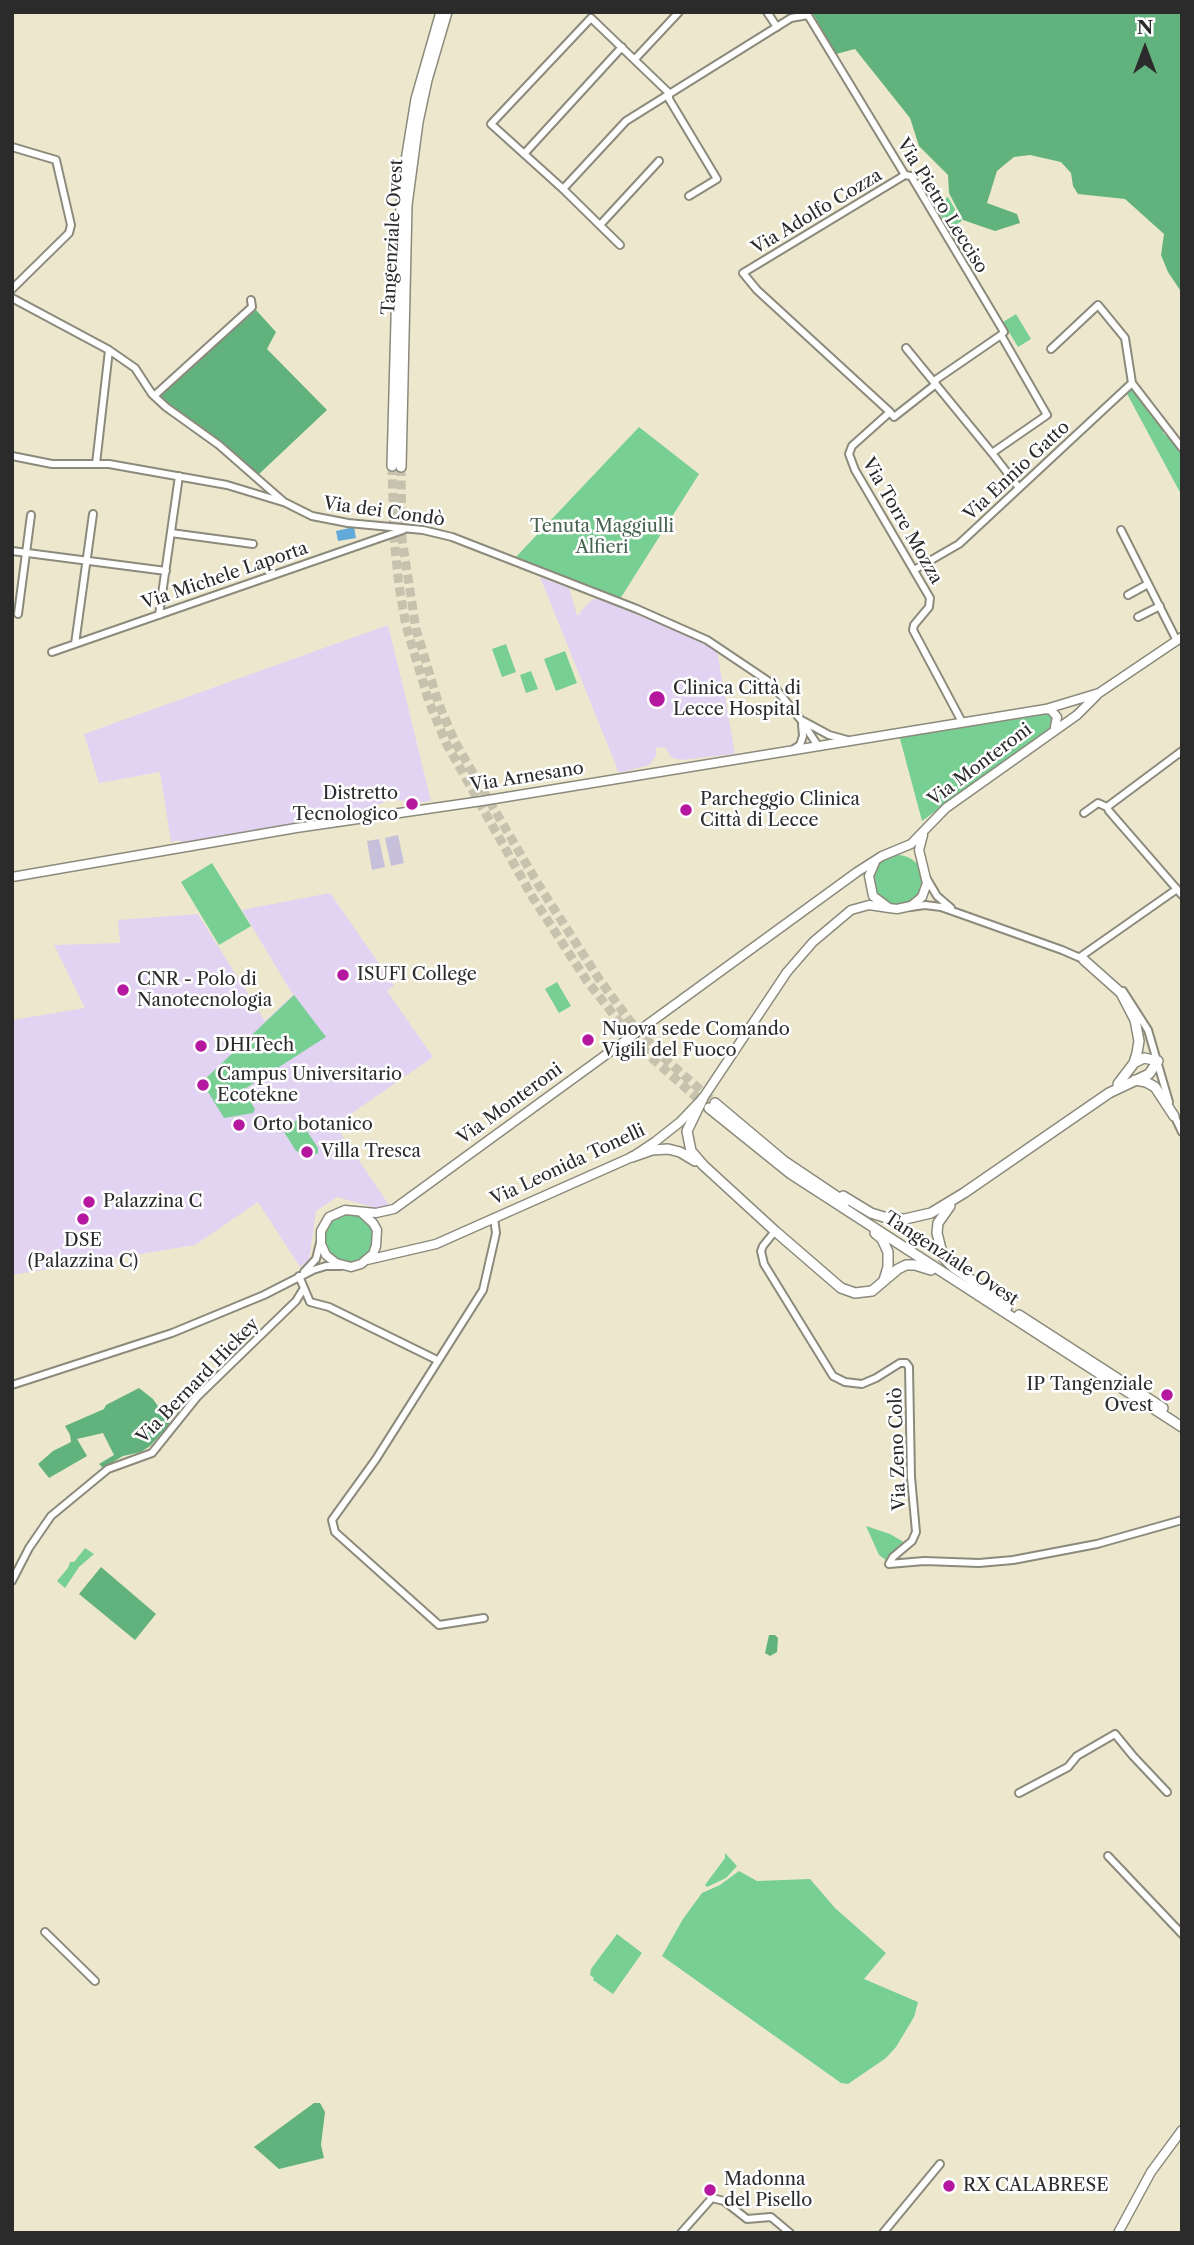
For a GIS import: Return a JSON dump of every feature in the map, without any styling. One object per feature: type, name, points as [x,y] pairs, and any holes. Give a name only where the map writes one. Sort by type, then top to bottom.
[{"type":"highway","name":"Tangenziale Ovest","points":[[441,12],[416,99],[403,179],[398,248],[396,466],[407,205],[418,122],[447,12]]},
{"type":"highway","points":[[1082,959],[1121,993],[1132,1010],[1139,1041],[1134,1063]]},
{"type":"highway","points":[[796,1170],[871,1213],[905,1219],[922,1216],[964,1193],[1109,1093],[1149,1074],[1158,1061],[1144,1058],[1134,1063],[1109,1093]]},
{"type":"highway","points":[[1130,1081],[1141,1080],[1155,1087],[1174,1116]]},
{"type":"highway","points":[[703,1098],[687,1131],[691,1151],[775,1231],[841,1288],[855,1293],[872,1292],[906,1265],[923,1266],[991,1308],[1003,1308],[1002,1301],[954,1268],[940,1250],[938,1223],[948,1207],[964,1193]]},
{"type":"highway","name":"Tangenziale Ovest","points":[[1182,1420],[1003,1308],[826,1197],[765,1154],[712,1106],[796,1170],[1003,1308],[1182,1427]]},
{"type":"highway","points":[[632,1157],[652,1150],[668,1149],[680,1152],[703,1165]]},
{"type":"highway","points":[[826,1197],[829,1202],[881,1239],[889,1259],[884,1280]]},
{"type":"main road","name":"Via Monteroni","points":[[1046,709],[1099,693],[1180,639]]},
{"type":"main road","name":"Via Monteroni","points":[[320,1238],[324,1224],[337,1212],[345,1210],[382,1213],[394,1209],[878,859],[911,844],[946,808],[1070,720],[1099,693]]},
{"type":"main road","name":"Via Monteroni","points":[[1054,729],[1068,704]]},
{"type":"main road","points":[[1068,704],[1073,713],[1070,720]]},
{"type":"main road","name":"Via Arnesano","points":[[12,877],[296,828],[1046,709]]},
{"type":"main road","name":"Via Monteroni","points":[[1046,709],[1051,710],[1057,717],[1054,729]]},
{"type":"main road","name":"Via Monteroni","points":[[926,876],[919,847],[928,826]]},
{"type":"main road","points":[[896,851],[910,854],[923,866]]},
{"type":"main road","points":[[878,859],[870,870],[870,890],[877,901],[889,908],[905,909],[922,897],[926,876]]},
{"type":"main road","name":"Via Leonida Tonelli","points":[[367,1260],[436,1244],[632,1157],[666,1135],[703,1098],[787,972],[803,953],[852,910],[869,905],[889,908]]},
{"type":"main road","points":[[320,1238],[326,1255],[342,1266],[351,1267],[367,1260],[376,1246],[377,1230],[361,1212]]},
{"type":"main road","points":[[1118,2233],[1151,2172],[1182,2130]]},
{"type":"street","points":[[635,59],[679,12]]},
{"type":"street","points":[[767,12],[777,27]]},
{"type":"street","points":[[564,188],[626,121],[793,15],[807,14]]},
{"type":"street","name":"Via Pietro Lecciso","points":[[807,14],[905,176],[911,176],[1004,332],[1001,335],[1047,415],[992,453]]},
{"type":"street","points":[[621,245],[564,188],[491,124],[591,18],[669,93],[669,99],[717,179],[689,196]]},
{"type":"street","points":[[524,154],[622,47]]},
{"type":"street","points":[[12,147],[56,160],[71,225],[69,233],[12,289]]},
{"type":"street","points":[[600,225],[659,161]]},
{"type":"street","name":"Via Adolfo Cozza","points":[[890,412],[757,290],[743,273],[905,176]]},
{"type":"street","name":"Via dei Condò","points":[[12,298],[110,350],[135,368],[154,396],[166,407],[219,445],[284,502],[312,516],[348,523],[408,528],[452,537],[637,609],[707,640],[771,683],[818,746]]},
{"type":"street","points":[[154,396],[252,307],[251,300]]},
{"type":"street","points":[[1051,349],[1098,305],[1125,338],[1132,383],[1182,448]]},
{"type":"street","points":[[890,412],[894,417],[935,382],[1001,335]]},
{"type":"street","points":[[906,348],[1019,488]]},
{"type":"street","points":[[96,464],[110,350]]},
{"type":"street","name":"Via Ennio Gatto","points":[[914,570],[959,544],[1132,383]]},
{"type":"street","name":"Via Torre Mozza","points":[[890,412],[852,446],[849,454],[855,470],[931,601],[913,630],[962,722]]},
{"type":"street","points":[[12,456],[52,464],[109,464],[226,485],[284,502]]},
{"type":"street","points":[[159,615],[179,476]]},
{"type":"street","points":[[75,644],[93,514]]},
{"type":"street","points":[[18,614],[31,515]]},
{"type":"street","name":"Via Michele Laporta","points":[[52,652],[408,528]]},
{"type":"street","points":[[1121,530],[1180,639]]},
{"type":"street","points":[[171,533],[253,544]]},
{"type":"street","points":[[12,551],[166,571]]},
{"type":"street","points":[[1128,595],[1148,584]]},
{"type":"street","points":[[1138,617],[1160,606]]},
{"type":"street","points":[[792,750],[800,746],[803,736],[801,720]]},
{"type":"street","name":"Via dei Condò","points":[[801,720],[822,732],[850,740]]},
{"type":"street","points":[[1107,807],[1182,751]]},
{"type":"street","points":[[1082,959],[1179,892],[1107,807],[1098,803],[1084,813]]},
{"type":"street","points":[[926,876],[942,902],[962,914]]},
{"type":"street","points":[[905,909],[933,905],[962,914],[1082,959],[1104,972],[1135,1005],[1149,1030],[1174,1116],[1182,1132]]},
{"type":"street","points":[[484,1618],[439,1625],[338,1535],[332,1526],[335,1513],[376,1460],[486,1283],[496,1233],[494,1219]]},
{"type":"street","name":"Via Zeno Colò","points":[[775,1231],[761,1251],[764,1264],[833,1376],[845,1382],[862,1384],[900,1363],[906,1363],[909,1367],[911,1477],[916,1532],[912,1541],[893,1557],[889,1564],[1013,1560],[1097,1544],[1182,1520]]},
{"type":"street","points":[[300,1276],[316,1259],[320,1238]]},
{"type":"street","points":[[12,1385],[172,1333],[264,1295],[300,1276],[327,1266],[342,1266]]},
{"type":"street","points":[[300,1276],[310,1302],[329,1307],[437,1360]]},
{"type":"street","name":"Via Bernard Hickey","points":[[12,1581],[51,1516],[108,1469],[152,1453],[197,1397],[296,1301],[304,1288]]},
{"type":"street","points":[[1019,1793],[1068,1767],[1077,1756],[1115,1734],[1167,1792]]},
{"type":"street","points":[[1108,1856],[1182,1934]]},
{"type":"street","points":[[45,1932],[95,1981]]},
{"type":"street","points":[[883,2233],[940,2164]]},
{"type":"street","points":[[681,2233],[712,2198],[724,2202],[747,2219],[771,2217],[790,2233]]},
{"type":"shaded area","name":"Clinica Città di Lecce Hospital","points":[[540,577],[569,588],[577,615],[593,599],[599,599],[678,631],[717,651],[735,754],[681,760],[671,757],[665,747],[656,748],[656,756],[649,765],[619,773]]},
{"type":"shaded area","points":[[388,625],[431,801],[415,803],[391,799],[347,819],[216,840],[213,838],[182,846],[180,840],[171,842],[160,772],[99,783],[84,734]]},
{"type":"shaded area","points":[[398,835],[404,863],[391,866],[385,838]]},
{"type":"shaded area","points":[[379,839],[385,867],[372,870],[367,841]]},
{"type":"shaded area","name":"Campus Universitario Ecotekne","points":[[330,893],[394,985],[387,991],[433,1057],[335,1125],[389,1205],[383,1210],[337,1197],[316,1211],[309,1260],[300,1267],[258,1202],[195,1245],[12,1275],[12,1020],[85,1008],[54,945],[120,943],[118,920],[198,914],[265,1021],[293,995],[242,910]]},
{"type":"green space","points":[[812,12],[1182,12],[1182,293],[1161,255],[1164,234],[1125,199],[1078,194],[1073,186],[1071,173],[1061,162],[1030,155],[1014,157],[997,171],[987,203],[1017,214],[1020,223],[995,231],[963,220],[949,193],[948,175],[919,146],[910,118],[855,49],[836,54]]},
{"type":"green space","points":[[948,197],[962,221],[948,229],[935,204]]},
{"type":"green space","points":[[256,310],[276,332],[267,349],[327,410],[258,475],[209,433],[167,406],[158,396]]},
{"type":"green space","points":[[1016,314],[1031,339],[1018,347],[1003,322]]},
{"type":"green space","points":[[1131,387],[1161,425],[1164,434],[1182,452],[1182,496],[1126,392]]},
{"type":"green space","name":"Tenuta Maggiulli Alfieri","points":[[639,427],[699,474],[620,599],[514,559]]},
{"type":"green space","points":[[506,644],[516,672],[502,677],[492,649]]},
{"type":"green space","points":[[565,651],[577,683],[556,691],[544,659]]},
{"type":"green space","points":[[531,671],[538,689],[526,693],[520,675]]},
{"type":"green space","points":[[1046,711],[1054,715],[1050,728],[922,821],[899,735]]},
{"type":"green space","points":[[898,855],[916,862],[923,880],[916,898],[898,905],[880,898],[873,880],[880,862]]},
{"type":"green space","points":[[212,863],[251,926],[219,945],[181,882]]},
{"type":"green space","points":[[557,982],[571,1006],[559,1013],[545,989]]},
{"type":"green space","points":[[294,995],[326,1037],[243,1090],[255,1109],[253,1113],[224,1118],[202,1082]]},
{"type":"green space","points":[[299,1119],[318,1148],[318,1153],[314,1155],[296,1151],[284,1132],[284,1128]]},
{"type":"green space","points":[[349,1213],[367,1220],[374,1238],[367,1256],[349,1263],[331,1256],[324,1238],[331,1220]]},
{"type":"green space","points":[[139,1388],[153,1399],[170,1424],[150,1446],[141,1452],[123,1456],[103,1468],[99,1464],[114,1455],[103,1433],[77,1439],[87,1456],[49,1478],[38,1464],[53,1451],[71,1442],[65,1426],[104,1409],[106,1405]]},
{"type":"green space","points":[[866,1526],[890,1534],[907,1544],[887,1561],[879,1555]]},
{"type":"green space","points":[[85,1548],[94,1554],[79,1567],[65,1588],[57,1581],[70,1562],[74,1562]]},
{"type":"green space","points":[[101,1567],[156,1614],[135,1640],[79,1594]]},
{"type":"green space","points":[[769,1635],[778,1638],[777,1652],[770,1656],[765,1653]]},
{"type":"green space","points":[[725,1853],[737,1866],[726,1878],[707,1887],[705,1885],[725,1858]]},
{"type":"green space","points":[[739,1871],[757,1881],[810,1879],[835,1908],[886,1953],[864,1979],[918,2002],[914,2017],[896,2047],[886,2058],[848,2084],[841,2083],[662,1956],[683,1919],[702,1893],[720,1885]]},
{"type":"green space","points":[[617,1934],[642,1953],[613,1994],[590,1975],[591,1969]]},
{"type":"green space","points":[[314,2103],[320,2103],[325,2112],[321,2145],[324,2158],[279,2169],[254,2147]]},
{"type":"water","points":[[354,527],[356,538],[338,541],[336,531]]},
{"type":"tunnel","points":[[392,466],[394,539],[406,626],[429,702],[446,743],[533,898],[587,981],[654,1060],[705,1105]]},
{"type":"tunnel","points":[[401,467],[402,539],[416,629],[438,702],[455,742],[538,884],[599,979],[630,1021],[661,1055],[715,1103]]},
{"type":"place","name":"Clinica Città di Lecce Hospital","points":[[657,699]]},
{"type":"place","name":"Distretto Tecnologico","points":[[412,804]]},
{"type":"place","name":"Parcheggio Clinica Città di Lecce","points":[[686,810]]},
{"type":"place","name":"ISUFI College","points":[[343,975]]},
{"type":"place","name":"CNR - Polo di Nanotecnologia","points":[[123,990]]},
{"type":"place","name":"Nuova sede Comando Vigili del Fuoco","points":[[588,1040]]},
{"type":"place","name":"DHITech","points":[[201,1046]]},
{"type":"place","name":"Campus Universitario Ecotekne","points":[[203,1085]]},
{"type":"place","name":"Orto botanico","points":[[239,1125]]},
{"type":"place","name":"Villa Tresca","points":[[307,1152]]},
{"type":"place","name":"Palazzina C","points":[[89,1202]]},
{"type":"place","name":"DSE (Palazzina C)","points":[[83,1219]]},
{"type":"place","name":"IP Tangenziale Ovest","points":[[1167,1395]]},
{"type":"place","name":"RX CALABRESE","points":[[949,2186]]},
{"type":"place","name":"Madonna del Pisello","points":[[710,2190]]}]
